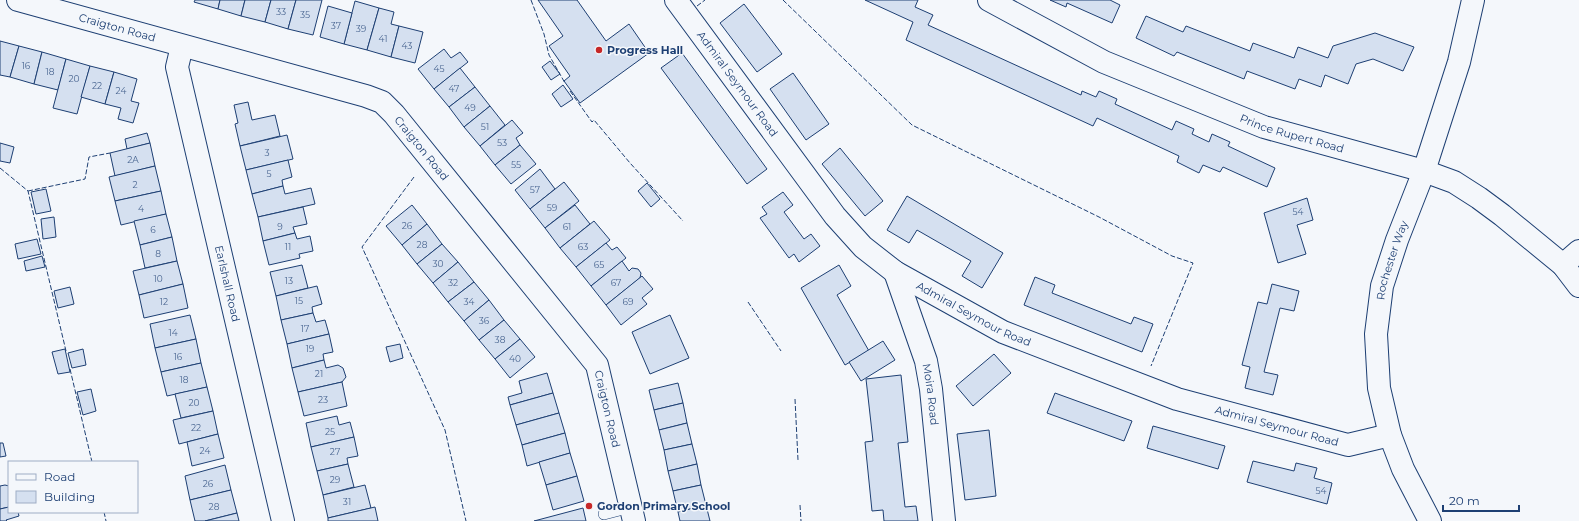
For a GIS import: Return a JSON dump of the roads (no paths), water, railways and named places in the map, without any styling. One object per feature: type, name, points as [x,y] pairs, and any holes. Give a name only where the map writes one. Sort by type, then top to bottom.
[{"type":"street","name":"Craigton Road","points":[[18,0],[366,96],[382,102],[597,365],[633,514]]},
{"type":"street","name":"Admiral Seymour Road","points":[[676,0],[835,216],[863,247],[895,272],[1003,332],[1177,399],[1348,445],[1390,435]]},
{"type":"street","name":"Prince Rupert Road","points":[[989,0],[1104,62],[1264,126],[1424,171],[1454,182],[1479,198],[1562,265],[1579,286]]},
{"type":"street","name":"Rochester Way","points":[[1430,521],[1403,469],[1390,435],[1379,388],[1376,334],[1382,293],[1397,240],[1424,171],[1459,62],[1473,0]]},
{"type":"street","name":"Earlshall Road","points":[[182,46],[177,67],[283,521]]},
{"type":"street","points":[[1562,265],[1579,251]]},
{"type":"street","name":"Moira Road","points":[[895,272],[926,361],[931,389],[944,521]]},
{"type":"lane","points":[[604,514],[633,514]]},
{"type":"place","name":"Progress Hall","points":[[599,50]]},
{"type":"place","name":"Gordon Primary School","points":[[589,506]]}]
